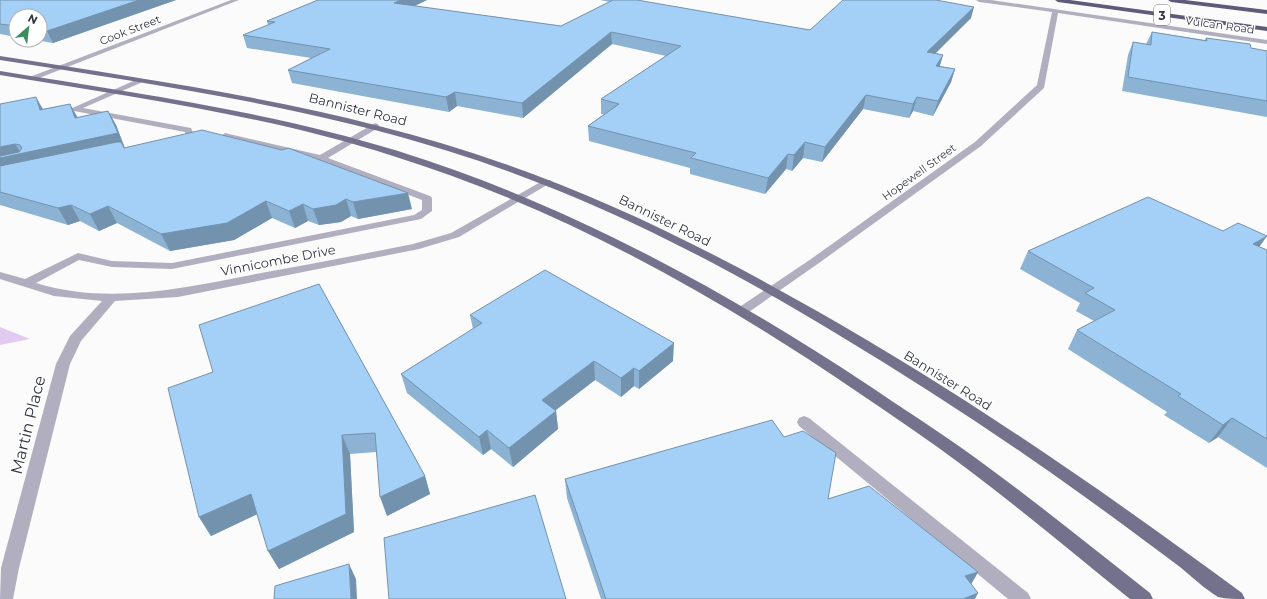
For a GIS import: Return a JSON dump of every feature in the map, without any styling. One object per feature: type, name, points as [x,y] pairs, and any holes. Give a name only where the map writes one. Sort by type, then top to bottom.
[{"type":"highway","name":"3","points":[[1058,0],[1267,29]]},
{"type":"highway","name":"3","points":[[1171,0],[1267,12]]},
{"type":"main road","name":"Bannister Road","points":[[0,58],[256,100],[375,126],[455,150],[547,182],[608,208],[680,241],[773,290],[874,349],[987,421],[1093,494],[1236,599]]},
{"type":"main road","points":[[0,73],[114,92],[253,118],[351,140],[425,163],[519,199],[578,225],[655,263],[742,311],[833,369],[946,444],[1044,519],[1144,599]]},
{"type":"street","name":"Cook Street","points":[[31,78],[236,0]]},
{"type":"street","name":"Vulcan Road","points":[[979,0],[1267,42]]},
{"type":"street","name":"Hopewell Street","points":[[742,311],[978,144],[1041,86],[1055,11]]},
{"type":"street","points":[[141,81],[74,109],[188,130],[193,144]]},
{"type":"street","points":[[321,158],[375,126]]},
{"type":"street","points":[[27,283],[78,256],[112,264],[172,266],[417,217],[427,211],[427,198],[321,158],[225,136],[219,138]]},
{"type":"street","name":"Vinnicombe Drive","points":[[0,275],[54,292],[111,298],[178,294],[415,247],[455,235],[547,182]]},
{"type":"street","name":"Martin Place","points":[[4,599],[10,568],[63,364],[75,339],[111,298]]},
{"type":"street","points":[[804,422],[1022,599]]},
{"type":"shaded area","points":[[0,327],[30,339],[0,345]]},
{"type":"building","points":[[0,0],[139,0],[48,31],[48,8],[8,8],[8,25],[0,24]]},
{"type":"building","points":[[318,0],[401,0],[394,3],[561,26],[613,0],[637,0],[810,30],[843,0],[936,0],[974,7],[927,52],[943,55],[936,66],[955,69],[938,101],[917,97],[913,104],[866,95],[825,147],[805,142],[794,155],[788,154],[768,178],[691,158],[696,153],[588,126],[619,104],[601,99],[681,46],[611,32],[522,103],[455,92],[446,97],[288,70],[330,49],[243,35],[275,22],[267,21]]},
{"type":"building","points":[[1152,32],[1207,41],[1206,38],[1250,44],[1251,48],[1267,51],[1267,101],[1128,77],[1133,42],[1151,45]]},
{"type":"building","points":[[36,97],[40,110],[70,104],[75,118],[108,111],[118,133],[0,158],[0,156],[19,152],[22,148],[20,145],[15,144],[0,147],[0,104]]},
{"type":"building","points":[[202,130],[282,150],[288,148],[408,193],[353,202],[346,199],[336,205],[313,209],[303,204],[289,211],[266,201],[227,223],[161,234],[108,206],[90,214],[71,205],[58,208],[0,192],[0,166],[117,142],[121,142],[124,148]]},
{"type":"building","points":[[1148,197],[1223,231],[1238,223],[1267,236],[1253,244],[1267,250],[1267,439],[1232,418],[1223,425],[1178,396],[1181,394],[1077,330],[1115,310],[1085,293],[1094,288],[1028,251]]},
{"type":"building","points":[[545,270],[674,343],[639,371],[634,368],[621,378],[594,361],[542,400],[556,411],[509,448],[487,430],[479,437],[401,374],[482,323],[470,315]]},
{"type":"building","points":[[319,284],[425,476],[380,497],[375,433],[342,435],[346,514],[268,551],[251,494],[199,517],[168,388],[213,372],[199,325]]},
{"type":"building","points":[[772,420],[784,437],[803,431],[836,453],[828,499],[869,486],[978,572],[965,576],[978,593],[963,599],[606,599],[565,479]]},
{"type":"building","points":[[535,495],[566,599],[389,599],[384,538]]},
{"type":"building","points":[[349,564],[351,599],[274,599],[275,586]]}]
